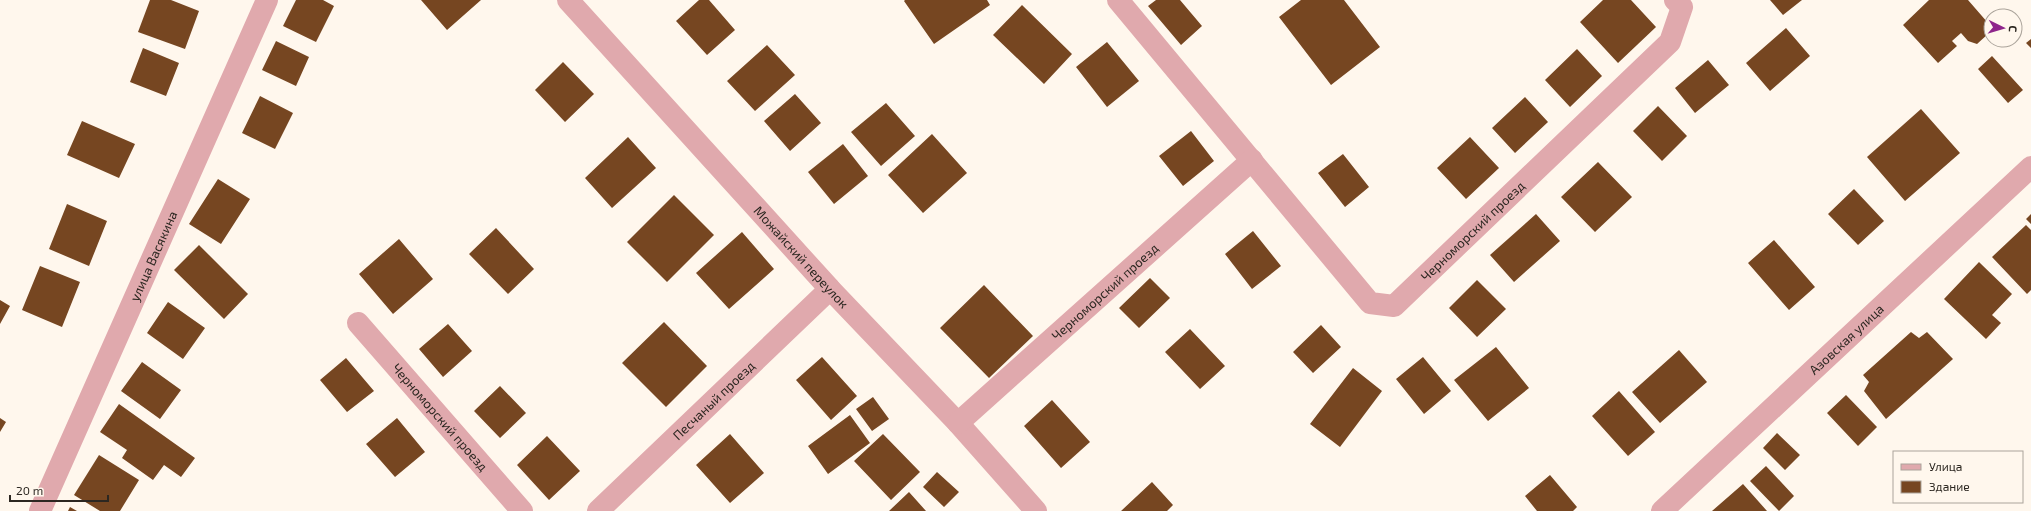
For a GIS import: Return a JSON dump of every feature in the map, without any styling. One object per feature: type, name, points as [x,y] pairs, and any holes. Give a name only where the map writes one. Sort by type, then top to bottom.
[{"type":"street","name":"улица Васякина","points":[[40,511],[267,0]]},
{"type":"street","name":"Можайский переулок","points":[[568,0],[830,289],[958,423],[1036,511]]},
{"type":"street","name":"Черноморский проезд","points":[[1118,0],[1370,303],[1394,306],[1670,42],[1682,7],[1675,0]]},
{"type":"street","name":"Черноморский проезд","points":[[958,423],[1252,160]]},
{"type":"street","name":"Азовская улица","points":[[1662,511],[2031,167]]},
{"type":"street","name":"Песчаный проезд","points":[[598,511],[830,289]]},
{"type":"street","name":"Черноморский проезд","points":[[358,322],[522,511]]},
{"type":"building","points":[[150,0],[171,0],[199,11],[185,49],[138,32]]},
{"type":"building","points":[[296,0],[323,0],[334,6],[316,42],[283,26]]},
{"type":"building","points":[[421,0],[481,0],[447,30]]},
{"type":"building","points":[[699,0],[709,0],[735,30],[707,55],[676,21]]},
{"type":"building","points":[[987,0],[990,5],[934,44],[904,1]]},
{"type":"building","points":[[1156,0],[1180,0],[1202,26],[1181,45],[1148,6]]},
{"type":"building","points":[[1301,0],[1344,0],[1380,47],[1331,85],[1279,17]]},
{"type":"building","points":[[1603,0],[1631,0],[1656,27],[1618,63],[1580,22]]},
{"type":"building","points":[[1770,0],[1802,0],[1783,15]]},
{"type":"building","points":[[1929,0],[1968,0],[1983,17],[1983,39],[1977,44],[1968,41],[1961,33],[1952,41],[1957,46],[1938,63],[1903,25]]},
{"type":"building","points":[[1022,5],[1072,54],[1044,84],[993,35]]},
{"type":"building","points":[[1786,28],[1810,56],[1770,91],[1746,63]]},
{"type":"building","points":[[2031,39],[2031,48],[2026,43]]},
{"type":"building","points":[[276,41],[309,57],[296,86],[262,70]]},
{"type":"building","points":[[1107,42],[1139,81],[1107,107],[1076,67]]},
{"type":"building","points":[[767,45],[795,75],[755,111],[727,81]]},
{"type":"building","points":[[143,48],[179,63],[166,96],[130,82]]},
{"type":"building","points":[[1577,49],[1602,76],[1570,107],[1545,80]]},
{"type":"building","points":[[1992,56],[2023,90],[2008,103],[1978,69]]},
{"type":"building","points":[[1708,60],[1729,85],[1695,113],[1675,88]]},
{"type":"building","points":[[563,62],[594,94],[565,122],[535,90]]},
{"type":"building","points":[[795,94],[821,123],[790,151],[764,121]]},
{"type":"building","points":[[260,96],[293,113],[275,149],[242,133]]},
{"type":"building","points":[[1525,97],[1548,122],[1515,153],[1492,128]]},
{"type":"building","points":[[886,103],[915,136],[881,166],[851,132]]},
{"type":"building","points":[[1658,106],[1687,136],[1662,161],[1633,131]]},
{"type":"building","points":[[1921,109],[1960,153],[1905,201],[1867,157]]},
{"type":"building","points":[[82,121],[135,144],[119,178],[67,155]]},
{"type":"building","points":[[1191,131],[1214,161],[1183,186],[1159,156]]},
{"type":"building","points":[[932,134],[967,173],[923,213],[888,175]]},
{"type":"building","points":[[628,137],[656,168],[612,208],[585,178]]},
{"type":"building","points":[[1470,137],[1499,168],[1466,199],[1437,168]]},
{"type":"building","points":[[843,144],[868,176],[834,204],[808,172]]},
{"type":"building","points":[[1343,154],[1369,187],[1345,207],[1318,173]]},
{"type":"building","points":[[1598,162],[1632,197],[1595,232],[1561,197]]},
{"type":"building","points":[[218,179],[250,199],[221,244],[189,224]]},
{"type":"building","points":[[1854,189],[1884,221],[1858,245],[1828,214]]},
{"type":"building","points":[[674,195],[714,235],[667,282],[627,242]]},
{"type":"building","points":[[67,204],[107,221],[89,266],[49,249]]},
{"type":"building","points":[[1536,214],[1560,241],[1514,282],[1490,255]]},
{"type":"building","points":[[2031,214],[2031,224],[2026,219]]},
{"type":"building","points":[[2026,225],[2031,230],[2031,290],[2027,294],[1992,257]]},
{"type":"building","points":[[496,228],[534,269],[508,294],[469,254]]},
{"type":"building","points":[[1253,231],[1281,266],[1252,289],[1225,254]]},
{"type":"building","points":[[742,232],[774,269],[729,309],[696,273]]},
{"type":"building","points":[[399,239],[433,279],[393,314],[359,274]]},
{"type":"building","points":[[1774,240],[1815,287],[1789,310],[1748,263]]},
{"type":"building","points":[[199,245],[248,294],[224,319],[174,270]]},
{"type":"building","points":[[1979,262],[2012,294],[1992,315],[2001,323],[1986,339],[1944,299]]},
{"type":"building","points":[[40,266],[80,282],[62,327],[22,310]]},
{"type":"building","points":[[1150,278],[1170,298],[1139,328],[1119,308]]},
{"type":"building","points":[[1477,280],[1506,309],[1477,337],[1449,308]]},
{"type":"building","points":[[984,285],[1033,336],[989,378],[940,328]]},
{"type":"building","points":[[0,300],[10,306],[0,324]]},
{"type":"building","points":[[168,302],[205,328],[183,359],[147,333]]},
{"type":"building","points":[[664,322],[707,366],[666,407],[622,363]]},
{"type":"building","points":[[448,324],[472,351],[443,377],[419,349]]},
{"type":"building","points":[[1321,325],[1341,347],[1313,373],[1293,352]]},
{"type":"building","points":[[1190,329],[1225,366],[1200,389],[1165,352]]},
{"type":"building","points":[[1911,332],[1919,338],[1927,332],[1953,359],[1886,419],[1864,391],[1869,382],[1863,375]]},
{"type":"building","points":[[1496,347],[1529,388],[1488,421],[1454,380]]},
{"type":"building","points":[[1679,350],[1707,382],[1660,423],[1632,392]]},
{"type":"building","points":[[822,357],[857,396],[831,420],[796,380]]},
{"type":"building","points":[[1423,357],[1451,391],[1424,414],[1396,379]]},
{"type":"building","points":[[346,358],[374,391],[347,412],[320,380]]},
{"type":"building","points":[[142,362],[181,390],[160,419],[121,391]]},
{"type":"building","points":[[1353,368],[1382,391],[1340,447],[1310,424]]},
{"type":"building","points":[[500,386],[526,413],[500,438],[474,411]]},
{"type":"building","points":[[1619,391],[1655,432],[1628,456],[1592,416]]},
{"type":"building","points":[[1846,395],[1877,427],[1858,446],[1827,413]]},
{"type":"building","points":[[873,397],[889,419],[872,431],[856,409]]},
{"type":"building","points":[[1052,400],[1090,442],[1061,468],[1024,426]]},
{"type":"building","points":[[119,404],[195,458],[181,477],[164,465],[153,480],[122,458],[127,450],[100,432]]},
{"type":"building","points":[[850,415],[870,443],[828,474],[808,446]]},
{"type":"building","points":[[0,418],[6,422],[0,432]]},
{"type":"building","points":[[397,418],[425,452],[395,477],[366,444]]},
{"type":"building","points":[[1777,433],[1800,455],[1785,470],[1763,448]]},
{"type":"building","points":[[730,434],[764,473],[730,503],[696,465]]},
{"type":"building","points":[[883,434],[920,472],[891,500],[854,461]]},
{"type":"building","points":[[547,436],[580,471],[549,500],[517,465]]},
{"type":"building","points":[[99,455],[139,480],[120,511],[100,511],[74,495]]},
{"type":"building","points":[[1766,466],[1794,496],[1779,511],[1750,481]]},
{"type":"building","points":[[937,472],[959,492],[944,507],[923,487]]},
{"type":"building","points":[[1550,475],[1577,507],[1573,511],[1537,511],[1525,496]]},
{"type":"building","points":[[1152,482],[1173,505],[1167,511],[1121,511]]},
{"type":"building","points":[[1743,484],[1767,511],[1712,511]]},
{"type":"building","points":[[909,492],[926,511],[889,511]]},
{"type":"building","points":[[70,507],[77,511],[68,511]]}]
